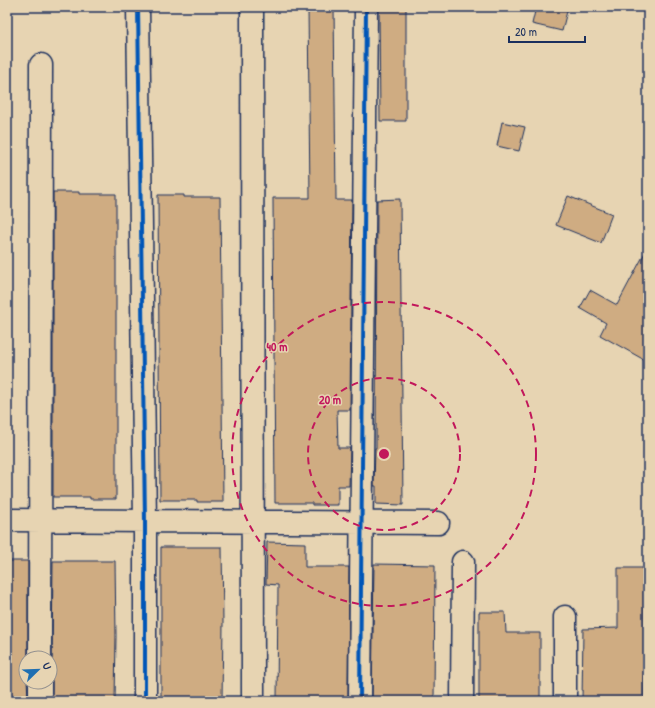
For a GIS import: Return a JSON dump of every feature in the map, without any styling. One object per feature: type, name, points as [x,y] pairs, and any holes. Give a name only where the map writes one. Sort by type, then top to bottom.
[{"type":"street","points":[[138,7],[145,521],[145,701]]},
{"type":"street","points":[[252,7],[253,701]]},
{"type":"street","points":[[360,701],[366,7]]},
{"type":"street","points":[[40,650],[41,65]]},
{"type":"street","points":[[7,520],[438,523]]},
{"type":"street","points":[[462,701],[463,562]]},
{"type":"street","points":[[565,701],[566,616]]},
{"type":"street","points":[[40,690],[40,701]]},
{"type":"building","points":[[308,7],[334,7],[336,200],[352,200],[350,410],[337,410],[338,448],[350,448],[349,486],[338,486],[338,505],[275,503],[273,198],[310,198]]},
{"type":"building","points":[[379,7],[406,7],[406,121],[380,121]]},
{"type":"building","points":[[536,7],[568,7],[562,31],[532,24]]},
{"type":"building","points":[[502,122],[525,127],[519,151],[497,146]]},
{"type":"building","points":[[53,192],[116,194],[116,499],[53,497]]},
{"type":"building","points":[[158,195],[220,197],[223,502],[160,500]]},
{"type":"building","points":[[568,196],[612,214],[601,243],[556,225]]},
{"type":"building","points":[[400,199],[403,505],[376,504],[376,486],[374,486],[376,448],[377,200]]},
{"type":"building","points":[[648,247],[648,362],[600,335],[606,323],[580,308],[590,290],[617,305]]},
{"type":"building","points":[[267,542],[305,543],[305,567],[349,567],[348,701],[277,701],[278,585],[266,584]]},
{"type":"building","points":[[161,547],[222,547],[222,701],[161,701]]},
{"type":"building","points":[[7,561],[28,561],[28,650],[18,650],[18,690],[28,690],[28,700],[7,700]]},
{"type":"building","points":[[53,561],[115,561],[115,701],[53,701],[52,690],[58,690],[58,650],[52,650]]},
{"type":"building","points":[[374,564],[435,565],[434,701],[372,701]]},
{"type":"building","points":[[618,568],[644,568],[644,701],[582,701],[583,629],[618,628]]},
{"type":"building","points":[[479,612],[505,612],[506,633],[540,633],[540,701],[479,701]]},
{"type":"cycle path","points":[[138,7],[145,521],[145,701]]},
{"type":"cycle path","points":[[360,701],[366,7]]}]
